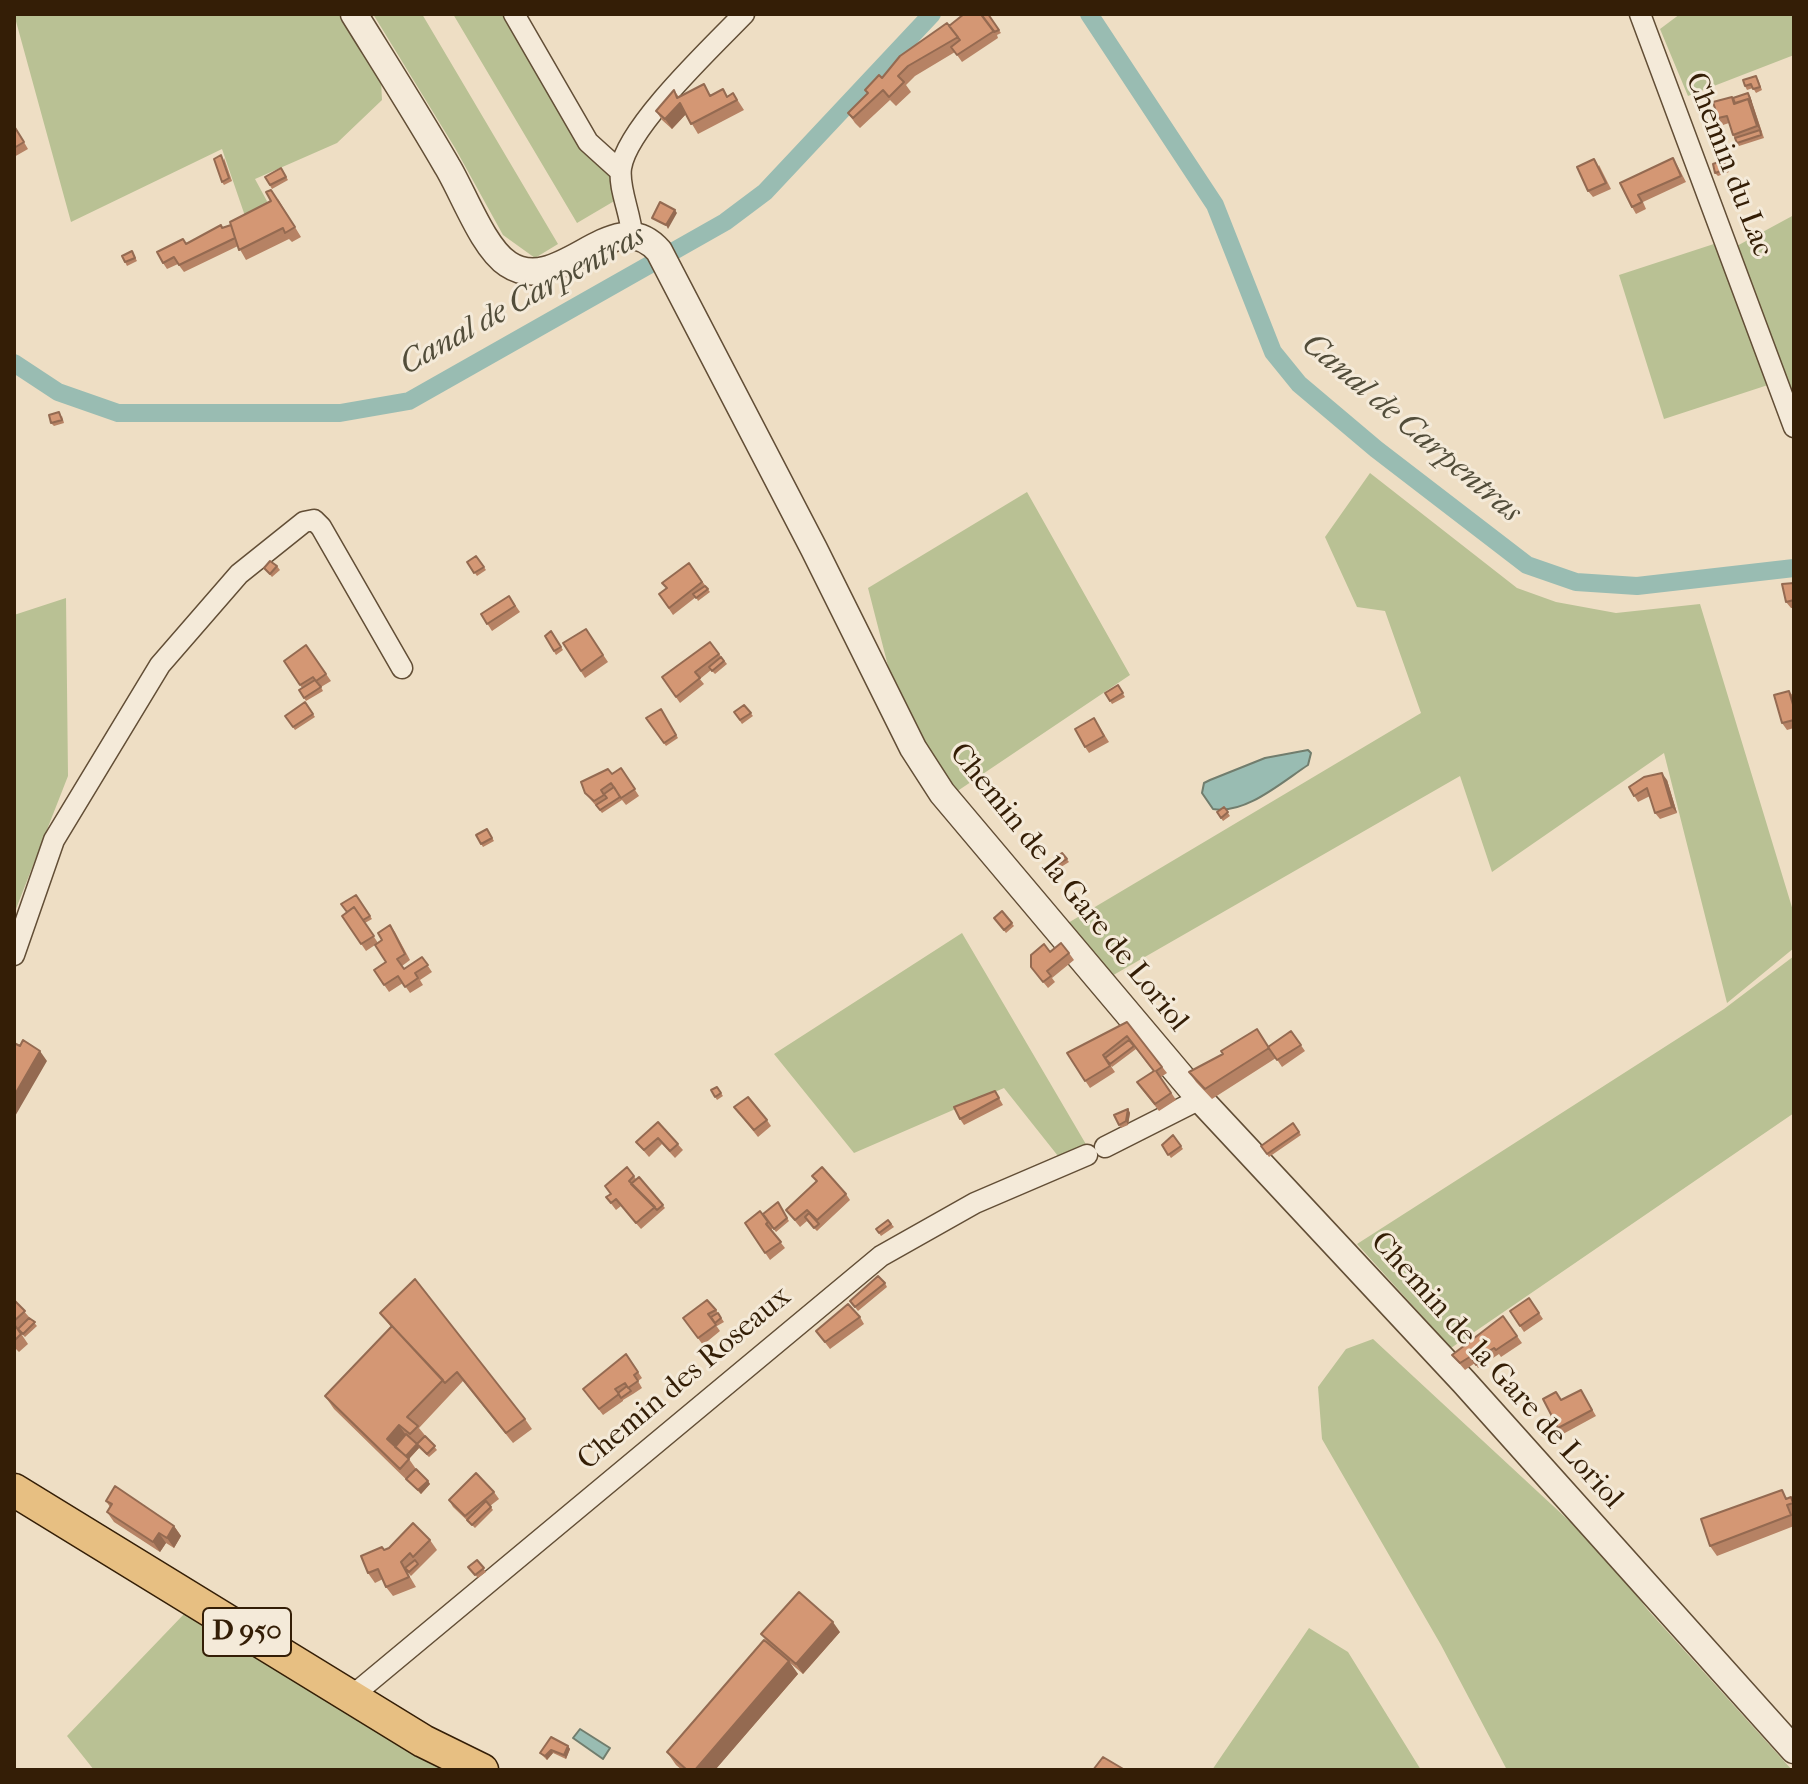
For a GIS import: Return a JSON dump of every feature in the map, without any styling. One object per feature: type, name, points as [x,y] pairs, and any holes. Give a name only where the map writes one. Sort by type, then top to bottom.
[{"type":"main road","name":"D 950","points":[[14,1490],[423,1741],[482,1770]]},
{"type":"street","points":[[354,14],[448,167],[496,253],[509,266],[545,272],[594,247],[632,235],[620,171],[627,148],[643,125],[744,14]]},
{"type":"street","points":[[514,14],[588,142],[620,171]]},
{"type":"street","name":"Chemin du Lac","points":[[1640,14],[1794,427]]},
{"type":"street","name":"Chemin de la Gare de Loriol","points":[[632,235],[651,243],[663,260],[913,748],[942,793],[1200,1099],[1464,1382],[1794,1750]]},
{"type":"street","points":[[14,955],[54,840],[160,665],[239,574],[304,522],[314,520],[321,527],[402,668]]},
{"type":"street","name":"Chemin des Roseaux","points":[[352,1696],[881,1256],[975,1203],[1096,1151],[1200,1099]]},
{"type":"green space","points":[[14,14],[341,14],[381,80],[382,100],[337,143],[255,179],[268,203],[245,216],[222,149],[71,222]]},
{"type":"green space","points":[[373,14],[422,14],[558,244],[535,258],[503,235],[455,148]]},
{"type":"green space","points":[[453,14],[502,14],[599,164],[611,175],[616,200],[577,223]]},
{"type":"green space","points":[[1680,14],[1794,14],[1794,55],[1688,96],[1660,29]]},
{"type":"green space","points":[[1794,215],[1794,411],[1735,247]]},
{"type":"green space","points":[[1720,242],[1771,384],[1664,419],[1619,275]]},
{"type":"green space","points":[[1370,473],[1517,588],[1556,602],[1616,613],[1700,604],[1794,914],[1794,948],[1727,1003],[1664,753],[1492,872],[1460,776],[1110,977],[1068,923],[1421,713],[1385,611],[1357,607],[1325,537]]},
{"type":"green space","points":[[1027,492],[1130,675],[956,792],[896,697],[868,588]]},
{"type":"green space","points":[[66,598],[68,776],[14,914],[14,615]]},
{"type":"green space","points":[[962,933],[1087,1146],[1058,1156],[1004,1088],[854,1153],[774,1054]]},
{"type":"green space","points":[[1794,956],[1794,1113],[1451,1348],[1357,1244],[1724,1009]]},
{"type":"green space","points":[[1373,1339],[1606,1555],[1647,1609],[1792,1770],[1507,1770],[1441,1645],[1322,1439],[1318,1387],[1346,1349]]},
{"type":"green space","points":[[185,1613],[444,1770],[94,1770],[67,1736]]},
{"type":"green space","points":[[1309,1628],[1348,1652],[1421,1770],[1212,1770]]},
{"type":"water","points":[[1308,750],[1311,753],[1308,765],[1275,788],[1238,807],[1213,809],[1202,793],[1204,783],[1210,780],[1265,758]]},
{"type":"water","points":[[580,1729],[610,1748],[603,1759],[573,1738]]},
{"type":"building","points":[[964,14],[981,14],[994,31],[957,55],[951,47],[960,40],[949,26]]},
{"type":"building","points":[[985,14],[999,30],[994,32],[982,16]]},
{"type":"building","points":[[947,23],[958,37],[908,66],[898,76],[904,82],[889,97],[883,90],[853,118],[848,113],[868,93],[865,90],[879,75],[882,78],[900,56]]},
{"type":"building","points":[[1756,76],[1760,87],[1753,89],[1751,84],[1745,86],[1743,80]]},
{"type":"building","points":[[704,84],[710,96],[723,89],[727,97],[733,93],[737,100],[691,124],[680,103],[665,119],[656,111],[674,90],[677,98]]},
{"type":"building","points":[[1748,93],[1751,102],[1748,99],[1735,103],[1733,98]]},
{"type":"building","points":[[1732,97],[1734,104],[1748,99],[1757,126],[1733,135],[1727,116],[1718,118],[1713,102]]},
{"type":"building","points":[[14,126],[24,142],[14,148]]},
{"type":"building","points":[[1760,130],[1761,135],[1737,143],[1735,138]]},
{"type":"building","points":[[221,155],[229,178],[222,182],[214,159]]},
{"type":"building","points":[[1673,158],[1681,176],[1638,195],[1642,202],[1632,207],[1620,183]]},
{"type":"building","points":[[1594,159],[1606,183],[1588,191],[1577,167]]},
{"type":"building","points":[[1724,160],[1727,169],[1715,173],[1713,164]]},
{"type":"building","points":[[281,168],[286,177],[270,185],[265,177]]},
{"type":"building","points":[[271,190],[295,227],[285,233],[283,228],[239,250],[230,222],[271,201],[266,192]]},
{"type":"building","points":[[660,202],[675,210],[666,225],[652,218]]},
{"type":"building","points":[[221,225],[222,228],[231,225],[235,238],[179,265],[174,257],[163,263],[157,252],[183,239],[186,244]]},
{"type":"building","points":[[132,251],[135,258],[125,262],[122,256]]},
{"type":"building","points":[[59,412],[62,420],[51,423],[49,415]]},
{"type":"building","points":[[476,556],[484,567],[474,573],[467,562]]},
{"type":"building","points":[[270,561],[277,566],[270,574],[264,568]]},
{"type":"building","points":[[689,563],[702,582],[669,608],[659,594],[667,588],[662,583]]},
{"type":"building","points":[[1794,583],[1794,600],[1786,602],[1782,584]]},
{"type":"building","points":[[705,586],[708,589],[696,598],[693,594]]},
{"type":"building","points":[[509,596],[515,606],[487,624],[481,614]]},
{"type":"building","points":[[586,629],[603,655],[581,671],[563,643]]},
{"type":"building","points":[[551,631],[561,647],[554,651],[545,636]]},
{"type":"building","points":[[710,642],[719,654],[695,672],[700,678],[676,697],[662,677]]},
{"type":"building","points":[[306,645],[326,674],[316,681],[313,677],[300,685],[284,661]]},
{"type":"building","points":[[721,657],[724,661],[712,671],[709,667]]},
{"type":"building","points":[[315,680],[321,687],[304,698],[299,690]]},
{"type":"building","points":[[1118,685],[1123,693],[1110,701],[1105,693]]},
{"type":"building","points":[[1789,691],[1794,720],[1782,723],[1774,695]]},
{"type":"building","points":[[305,702],[313,714],[293,727],[285,716]]},
{"type":"building","points":[[744,705],[751,713],[740,720],[734,712]]},
{"type":"building","points":[[661,709],[676,735],[664,743],[646,718]]},
{"type":"building","points":[[1094,718],[1104,736],[1085,747],[1075,729]]},
{"type":"building","points":[[621,768],[635,789],[621,798],[611,783],[601,790],[604,795],[594,801],[585,793],[581,782],[608,769],[612,774]]},
{"type":"building","points":[[1662,773],[1672,807],[1655,813],[1647,788],[1634,796],[1629,787],[1644,777]]},
{"type":"building","points":[[614,787],[620,797],[600,810],[596,805],[607,798],[604,794]]},
{"type":"building","points":[[1224,807],[1228,812],[1221,818],[1217,812]]},
{"type":"building","points":[[487,829],[492,838],[481,844],[476,835]]},
{"type":"building","points":[[1062,853],[1067,859],[1058,864],[1054,858]]},
{"type":"building","points":[[356,895],[370,916],[363,920],[354,907],[347,912],[341,904]]},
{"type":"building","points":[[354,907],[374,936],[361,944],[342,916]]},
{"type":"building","points":[[1002,911],[1012,923],[1004,930],[994,918]]},
{"type":"building","points":[[390,925],[405,954],[397,959],[404,969],[422,957],[428,965],[415,973],[418,978],[405,987],[398,976],[384,985],[374,970],[386,962],[375,945],[382,940],[378,933]]},
{"type":"building","points":[[1061,943],[1069,953],[1047,971],[1051,976],[1043,982],[1031,967],[1031,955],[1044,944],[1050,952]]},
{"type":"building","points":[[1127,1022],[1162,1067],[1156,1071],[1171,1093],[1155,1104],[1137,1082],[1154,1071],[1127,1036],[1103,1055],[1110,1066],[1085,1081],[1067,1053]]},
{"type":"building","points":[[1257,1029],[1269,1048],[1205,1089],[1189,1072],[1223,1054],[1221,1051]]},
{"type":"building","points":[[1291,1031],[1301,1045],[1277,1060],[1268,1047]]},
{"type":"building","points":[[23,1040],[40,1051],[14,1096],[14,1043],[20,1046]]},
{"type":"building","points":[[1129,1040],[1134,1046],[1110,1064],[1105,1058]]},
{"type":"building","points":[[717,1087],[721,1093],[715,1097],[711,1090]]},
{"type":"building","points":[[995,1091],[999,1098],[960,1119],[954,1107]]},
{"type":"building","points":[[748,1097],[767,1120],[754,1130],[734,1107]]},
{"type":"building","points":[[1128,1109],[1126,1121],[1119,1125],[1114,1115]]},
{"type":"building","points":[[658,1122],[678,1144],[670,1151],[658,1138],[644,1150],[636,1142]]},
{"type":"building","points":[[1293,1123],[1299,1132],[1267,1154],[1261,1146]]},
{"type":"building","points":[[1173,1135],[1181,1146],[1168,1155],[1162,1145]]},
{"type":"building","points":[[627,1167],[634,1176],[629,1181],[655,1207],[636,1223],[616,1199],[611,1203],[606,1197],[611,1194],[605,1186]]},
{"type":"building","points":[[822,1167],[846,1194],[817,1220],[807,1210],[795,1220],[786,1210],[817,1181],[812,1176]]},
{"type":"building","points":[[639,1177],[663,1205],[657,1210],[631,1184]]},
{"type":"building","points":[[778,1202],[787,1218],[774,1229],[763,1214]]},
{"type":"building","points":[[760,1211],[781,1242],[765,1253],[745,1223]]},
{"type":"building","points":[[809,1213],[819,1224],[814,1228],[805,1217]]},
{"type":"building","points":[[888,1220],[891,1224],[879,1233],[876,1229]]},
{"type":"building","points":[[878,1276],[885,1283],[855,1307],[850,1301]]},
{"type":"building","points":[[415,1279],[525,1419],[506,1433],[457,1372],[445,1383],[380,1313]]},
{"type":"building","points":[[1529,1298],[1539,1313],[1520,1326],[1510,1311]]},
{"type":"building","points":[[14,1300],[25,1311],[14,1321]]},
{"type":"building","points":[[707,1300],[716,1310],[708,1314],[716,1325],[698,1338],[683,1318]]},
{"type":"building","points":[[848,1304],[860,1317],[825,1342],[816,1331]]},
{"type":"building","points":[[718,1313],[721,1318],[715,1323],[711,1317]]},
{"type":"building","points":[[1503,1316],[1517,1336],[1496,1350],[1494,1348],[1484,1354],[1481,1350],[1460,1363],[1452,1355]]},
{"type":"building","points":[[29,1318],[35,1322],[23,1334],[18,1329]]},
{"type":"building","points":[[14,1324],[21,1334],[14,1341]]},
{"type":"building","points":[[392,1326],[443,1380],[407,1417],[418,1426],[410,1434],[399,1425],[387,1439],[409,1459],[400,1469],[325,1396]]},
{"type":"building","points":[[1483,1353],[1486,1358],[1476,1365],[1473,1360]]},
{"type":"building","points":[[626,1354],[638,1372],[634,1375],[638,1381],[628,1388],[625,1383],[615,1389],[619,1394],[599,1409],[583,1389]]},
{"type":"building","points":[[627,1386],[631,1391],[621,1398],[618,1393]]},
{"type":"building","points":[[1581,1390],[1592,1410],[1558,1428],[1543,1399],[1556,1392],[1561,1400]]},
{"type":"building","points":[[406,1434],[417,1444],[406,1456],[395,1447]]},
{"type":"building","points":[[425,1436],[435,1446],[427,1454],[417,1444]]},
{"type":"building","points":[[416,1469],[428,1481],[418,1490],[406,1479]]},
{"type":"building","points":[[476,1473],[494,1492],[465,1516],[449,1500]]},
{"type":"building","points":[[115,1486],[174,1526],[167,1538],[159,1533],[153,1542],[107,1512],[112,1504],[106,1501]]},
{"type":"building","points":[[1782,1490],[1786,1499],[1791,1497],[1793,1503],[1787,1505],[1791,1515],[1710,1546],[1701,1519]]},
{"type":"building","points":[[486,1501],[491,1507],[472,1525],[467,1520]]},
{"type":"building","points":[[413,1523],[430,1540],[413,1557],[410,1553],[401,1562],[409,1577],[386,1587],[378,1569],[368,1573],[361,1556],[382,1547],[384,1550],[389,1548]]},
{"type":"building","points":[[415,1560],[418,1564],[409,1572],[405,1568]]},
{"type":"building","points":[[477,1560],[484,1568],[475,1575],[468,1567]]},
{"type":"building","points":[[799,1592],[833,1622],[796,1664],[761,1634]]},
{"type":"building","points":[[764,1640],[789,1661],[695,1770],[687,1770],[667,1752]]},
{"type":"building","points":[[551,1737],[568,1746],[564,1755],[551,1750],[545,1756],[540,1753]]},
{"type":"building","points":[[1103,1757],[1125,1770],[1093,1770]]},
{"type":"waterway","name":"Canal de Carpentras","points":[[14,363],[58,392],[118,413],[340,413],[409,401],[725,222],[765,192],[932,14]]},
{"type":"waterway","name":"Canal de Carpentras","points":[[1089,14],[1215,205],[1273,352],[1299,384],[1376,449],[1527,565],[1576,582],[1637,586],[1794,568]]}]
